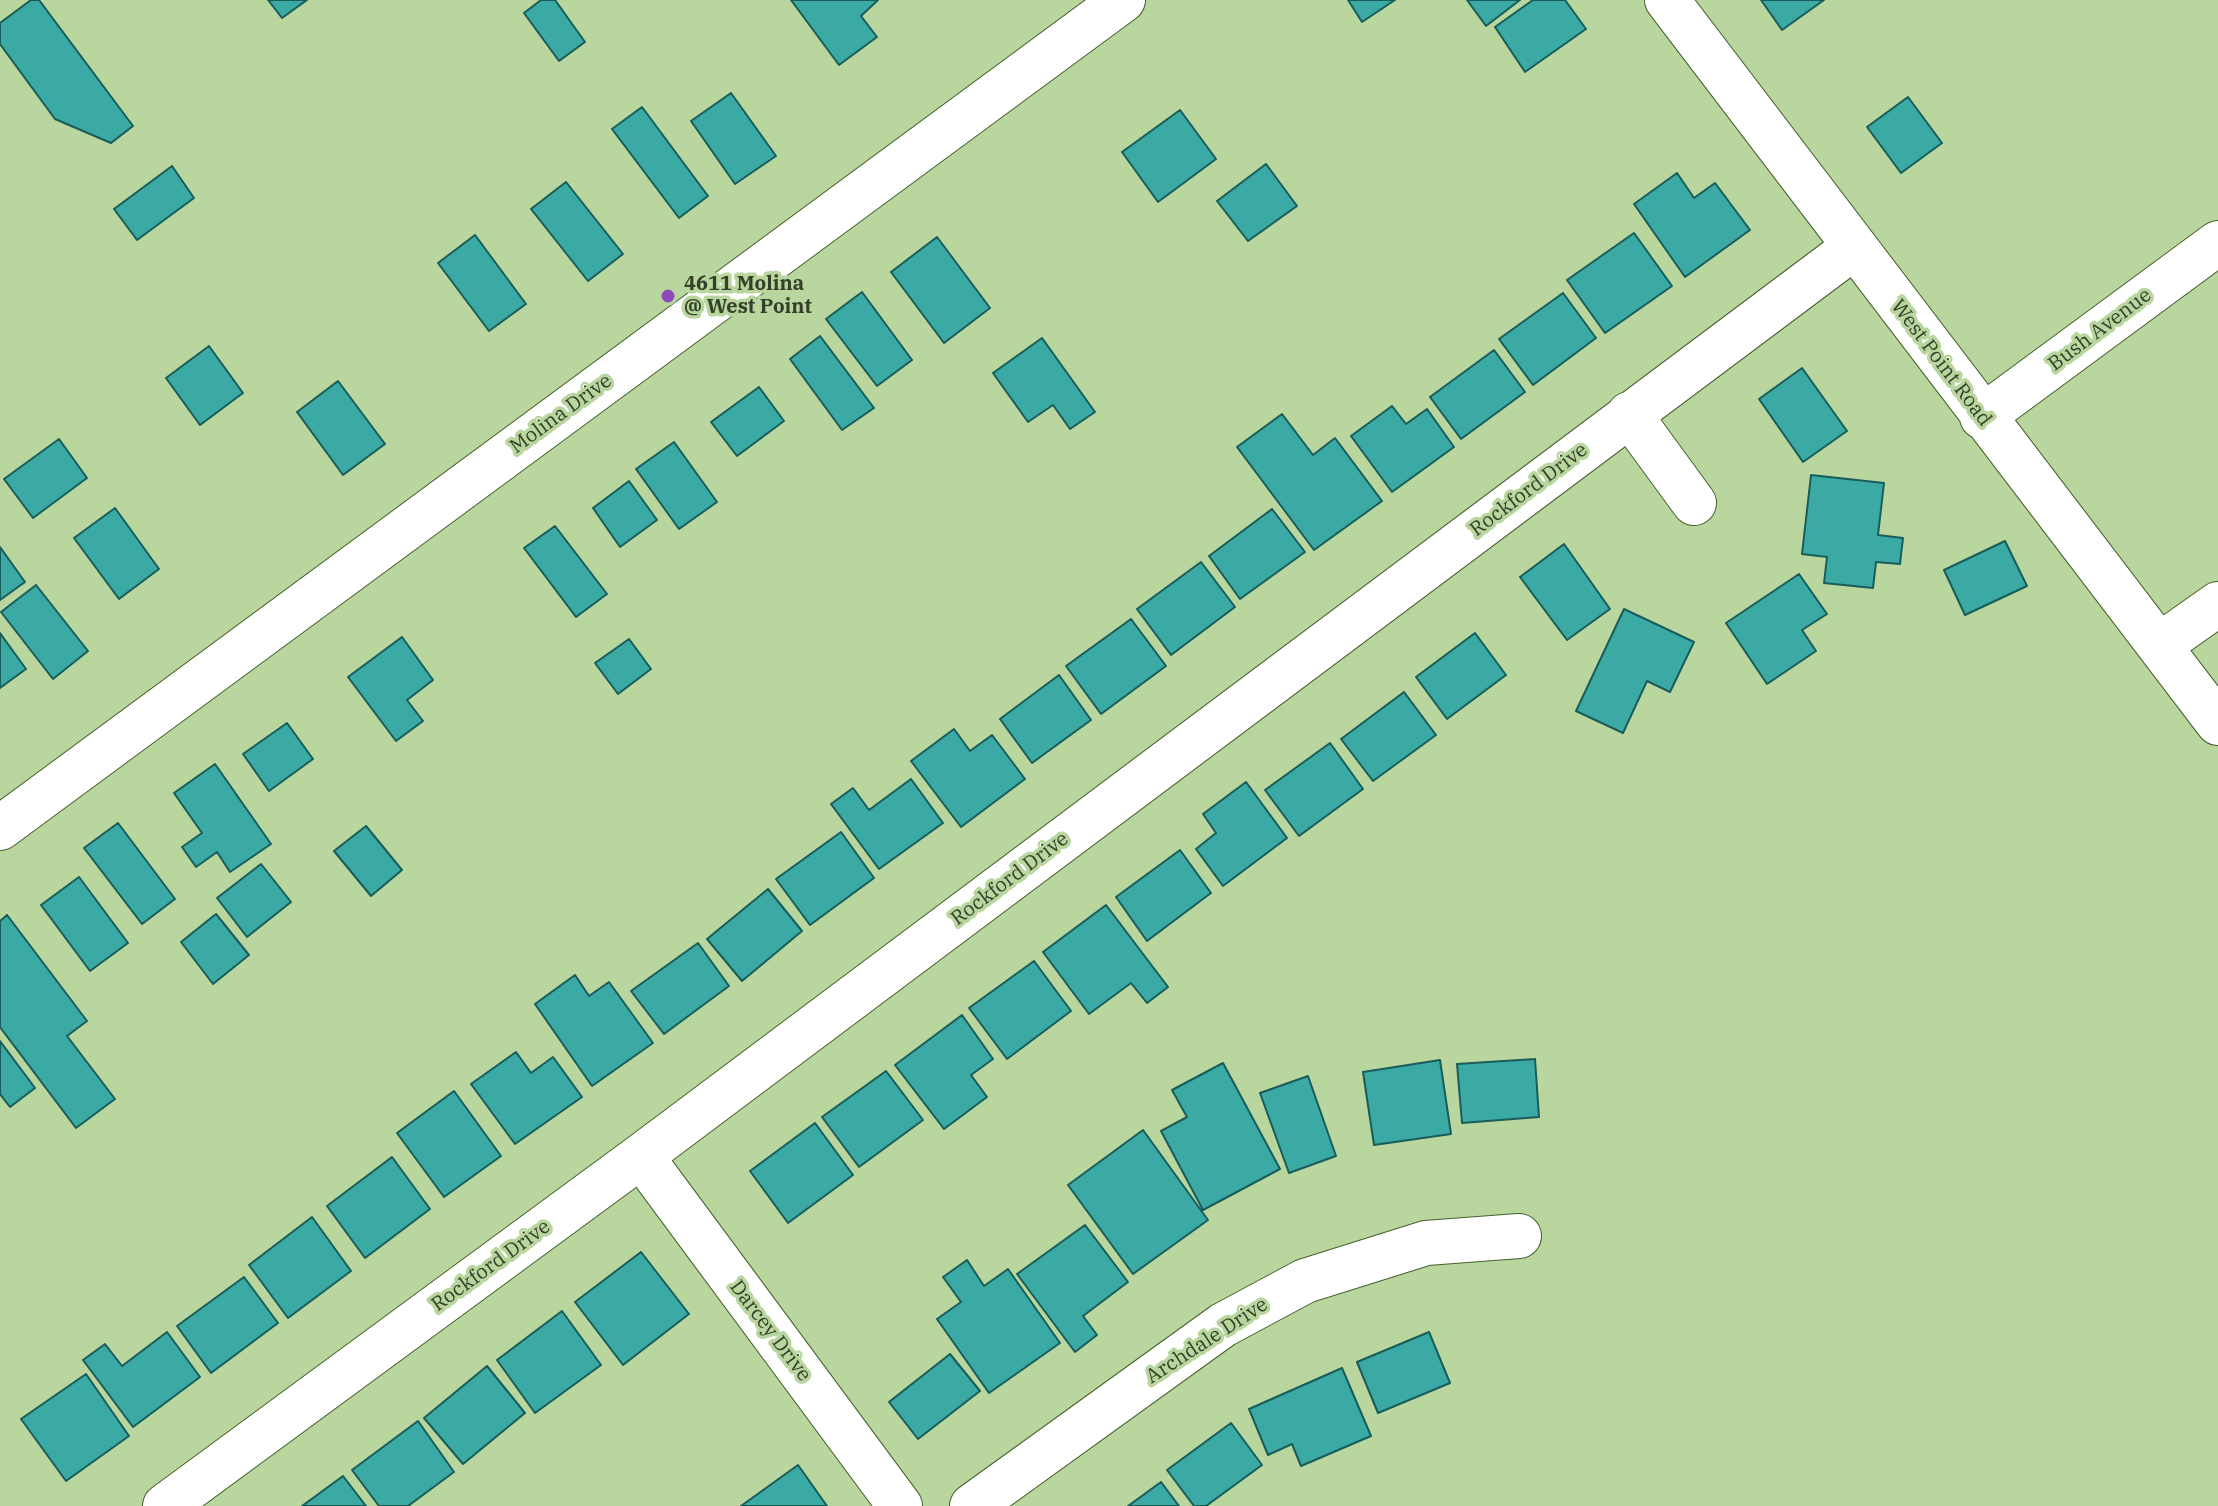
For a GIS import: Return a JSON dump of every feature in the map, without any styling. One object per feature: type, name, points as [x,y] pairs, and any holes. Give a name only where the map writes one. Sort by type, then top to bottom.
[{"type":"street","name":"Molina Drive","points":[[0,828],[1123,0]]},
{"type":"street","name":"West Point Road","points":[[1667,0],[2218,723]]},
{"type":"street","name":"Bush Avenue","points":[[1982,417],[2218,243]]},
{"type":"street","name":"Rockford Drive","points":[[165,1506],[641,1156],[1853,248]]},
{"type":"street","points":[[1629,414],[1694,503]]},
{"type":"street","points":[[2160,645],[2218,604]]},
{"type":"street","name":"Darcey Drive","points":[[641,1156],[900,1506]]},
{"type":"street","name":"Archdale Drive","points":[[972,1506],[1223,1325],[1305,1281],[1426,1243],[1519,1236]]},
{"type":"building","points":[[31,0],[39,0],[133,126],[111,143],[55,119],[0,44],[0,23]]},
{"type":"building","points":[[268,0],[307,0],[282,18]]},
{"type":"building","points":[[541,0],[555,0],[585,42],[559,61],[524,13]]},
{"type":"building","points":[[791,0],[878,0],[861,16],[877,37],[839,65]]},
{"type":"building","points":[[1348,0],[1395,0],[1362,22]]},
{"type":"building","points":[[1467,0],[1520,0],[1486,26]]},
{"type":"building","points":[[1533,0],[1565,0],[1586,29],[1525,72],[1495,27]]},
{"type":"building","points":[[1761,0],[1824,0],[1782,30]]},
{"type":"building","points":[[731,93],[776,156],[735,184],[691,121]]},
{"type":"building","points":[[1908,97],[1942,143],[1901,173],[1867,127]]},
{"type":"building","points":[[642,107],[708,196],[679,218],[612,129]]},
{"type":"building","points":[[1180,110],[1216,159],[1158,202],[1122,152]]},
{"type":"building","points":[[1266,164],[1297,206],[1248,241],[1217,201]]},
{"type":"building","points":[[172,166],[194,198],[137,240],[114,209]]},
{"type":"building","points":[[1677,173],[1694,198],[1715,183],[1750,230],[1685,277],[1634,204]]},
{"type":"building","points":[[566,182],[623,254],[588,281],[531,209]]},
{"type":"building","points":[[1634,233],[1672,286],[1605,333],[1567,280]]},
{"type":"building","points":[[475,235],[526,304],[489,331],[438,263]]},
{"type":"building","points":[[937,237],[990,308],[944,343],[891,272]]},
{"type":"building","points":[[862,292],[912,360],[877,386],[826,319]]},
{"type":"building","points":[[1563,293],[1596,338],[1533,385],[1499,339]]},
{"type":"building","points":[[820,336],[874,408],[842,430],[790,359]]},
{"type":"building","points":[[1042,338],[1095,412],[1070,429],[1053,405],[1028,422],[993,373]]},
{"type":"building","points":[[209,346],[243,393],[200,425],[166,378]]},
{"type":"building","points":[[1494,350],[1525,392],[1461,439],[1430,397]]},
{"type":"building","points":[[1802,368],[1847,431],[1803,462],[1759,399]]},
{"type":"building","points":[[338,381],[385,444],[343,475],[297,412]]},
{"type":"building","points":[[759,387],[784,421],[737,456],[711,422]]},
{"type":"building","points":[[1392,406],[1406,424],[1427,409],[1454,447],[1392,492],[1351,436]]},
{"type":"building","points":[[1282,414],[1313,455],[1335,438],[1382,501],[1314,550],[1237,447]]},
{"type":"building","points":[[59,439],[87,478],[33,518],[4,479]]},
{"type":"building","points":[[674,442],[717,502],[679,529],[636,469]]},
{"type":"building","points":[[1811,475],[1884,483],[1878,535],[1903,538],[1900,564],[1876,562],[1873,588],[1824,583],[1827,557],[1802,554]]},
{"type":"building","points":[[629,481],[657,520],[620,547],[593,508]]},
{"type":"building","points":[[115,508],[159,569],[119,599],[74,538]]},
{"type":"building","points":[[1272,509],[1305,552],[1240,599],[1209,556]]},
{"type":"building","points":[[555,526],[607,594],[576,617],[524,548]]},
{"type":"building","points":[[2005,541],[2027,586],[1965,615],[1944,570]]},
{"type":"building","points":[[1564,544],[1610,609],[1567,640],[1520,577]]},
{"type":"building","points":[[0,547],[25,582],[0,600]]},
{"type":"building","points":[[1201,562],[1235,607],[1171,655],[1137,609]]},
{"type":"building","points":[[1799,574],[1827,614],[1802,630],[1816,651],[1767,684],[1726,623]]},
{"type":"building","points":[[36,585],[88,651],[53,679],[1,612]]},
{"type":"building","points":[[1624,609],[1694,642],[1670,692],[1647,681],[1623,733],[1576,711]]},
{"type":"building","points":[[1131,619],[1166,666],[1101,714],[1066,666]]},
{"type":"building","points":[[0,633],[26,669],[0,688]]},
{"type":"building","points":[[1475,633],[1506,675],[1447,719],[1416,677]]},
{"type":"building","points":[[402,637],[433,680],[407,700],[423,721],[396,741],[348,677]]},
{"type":"building","points":[[629,639],[651,669],[618,694],[595,663]]},
{"type":"building","points":[[1059,675],[1091,720],[1032,763],[1000,719]]},
{"type":"building","points":[[1404,692],[1436,735],[1373,781],[1341,739]]},
{"type":"building","points":[[287,723],[313,759],[269,791],[243,754]]},
{"type":"building","points":[[954,729],[970,751],[992,735],[1025,779],[961,827],[911,761]]},
{"type":"building","points":[[1330,743],[1363,789],[1299,836],[1265,790]]},
{"type":"building","points":[[215,764],[271,844],[230,872],[217,852],[196,867],[182,847],[202,833],[174,793]]},
{"type":"building","points":[[911,779],[943,823],[879,869],[831,804],[853,788],[869,810]]},
{"type":"building","points":[[1246,782],[1287,838],[1223,886],[1196,849],[1216,833],[1203,814]]},
{"type":"building","points":[[118,823],[175,899],[142,924],[84,848]]},
{"type":"building","points":[[366,826],[402,870],[371,896],[334,851]]},
{"type":"building","points":[[841,832],[874,878],[810,925],[776,879]]},
{"type":"building","points":[[1180,850],[1211,893],[1147,941],[1116,897]]},
{"type":"building","points":[[261,864],[291,902],[247,937],[217,898]]},
{"type":"building","points":[[79,877],[128,943],[90,971],[41,905]]},
{"type":"building","points":[[768,889],[802,931],[742,981],[707,939]]},
{"type":"building","points":[[1106,905],[1168,987],[1147,1003],[1131,983],[1089,1014],[1043,952]]},
{"type":"building","points":[[216,914],[249,955],[213,984],[181,942]]},
{"type":"building","points":[[7,915],[87,1021],[67,1036],[115,1099],[76,1128],[0,1027],[0,921]]},
{"type":"building","points":[[698,943],[729,986],[664,1034],[631,991]]},
{"type":"building","points":[[1034,961],[1071,1011],[1007,1059],[969,1008]]},
{"type":"building","points":[[575,975],[589,996],[609,982],[653,1043],[592,1086],[535,1004]]},
{"type":"building","points":[[962,1015],[993,1059],[971,1075],[987,1097],[944,1129],[895,1065]]},
{"type":"building","points":[[0,1041],[35,1088],[10,1107],[0,1094]]},
{"type":"building","points":[[516,1052],[531,1073],[553,1057],[582,1097],[515,1144],[471,1084]]},
{"type":"building","points":[[1535,1059],[1539,1117],[1462,1123],[1457,1064]]},
{"type":"building","points":[[1440,1060],[1451,1134],[1374,1145],[1363,1072]]},
{"type":"building","points":[[1223,1063],[1280,1169],[1203,1210],[1161,1131],[1187,1117],[1172,1090]]},
{"type":"building","points":[[886,1071],[923,1120],[859,1167],[822,1117]]},
{"type":"building","points":[[1308,1076],[1336,1156],[1289,1173],[1260,1093]]},
{"type":"building","points":[[454,1091],[501,1156],[444,1197],[397,1133]]},
{"type":"building","points":[[815,1123],[853,1175],[788,1223],[750,1171]]},
{"type":"building","points":[[1143,1130],[1208,1220],[1133,1274],[1068,1185]]},
{"type":"building","points":[[392,1157],[430,1209],[365,1258],[327,1206]]},
{"type":"building","points":[[312,1217],[351,1271],[288,1318],[249,1265]]},
{"type":"building","points":[[1085,1225],[1128,1282],[1083,1316],[1097,1335],[1075,1352],[1017,1274]]},
{"type":"building","points":[[641,1252],[689,1314],[623,1365],[575,1302]]},
{"type":"building","points":[[967,1260],[984,1286],[1008,1269],[1060,1343],[989,1393],[937,1319],[961,1302],[943,1277]]},
{"type":"building","points":[[244,1277],[278,1323],[211,1373],[177,1326]]},
{"type":"building","points":[[562,1311],[601,1365],[535,1413],[497,1360]]},
{"type":"building","points":[[167,1332],[200,1377],[133,1427],[83,1360],[105,1344],[122,1366]]},
{"type":"building","points":[[1429,1332],[1450,1383],[1378,1413],[1357,1362]]},
{"type":"building","points":[[950,1354],[980,1391],[918,1439],[889,1402]]},
{"type":"building","points":[[487,1366],[525,1413],[463,1464],[424,1418]]},
{"type":"building","points":[[1342,1368],[1371,1436],[1301,1466],[1292,1444],[1268,1455],[1249,1409]]},
{"type":"building","points":[[86,1374],[129,1436],[66,1481],[21,1419]]},
{"type":"building","points":[[418,1421],[454,1472],[408,1506],[379,1506],[352,1470]]},
{"type":"building","points":[[1231,1423],[1262,1465],[1206,1506],[1194,1506],[1167,1470]]},
{"type":"building","points":[[798,1465],[827,1506],[741,1506]]},
{"type":"building","points":[[343,1476],[366,1506],[302,1506]]},
{"type":"building","points":[[1161,1482],[1179,1506],[1128,1506]]},
{"type":"place","name":"4611 Molina @ West Point","points":[[668,296]]}]
